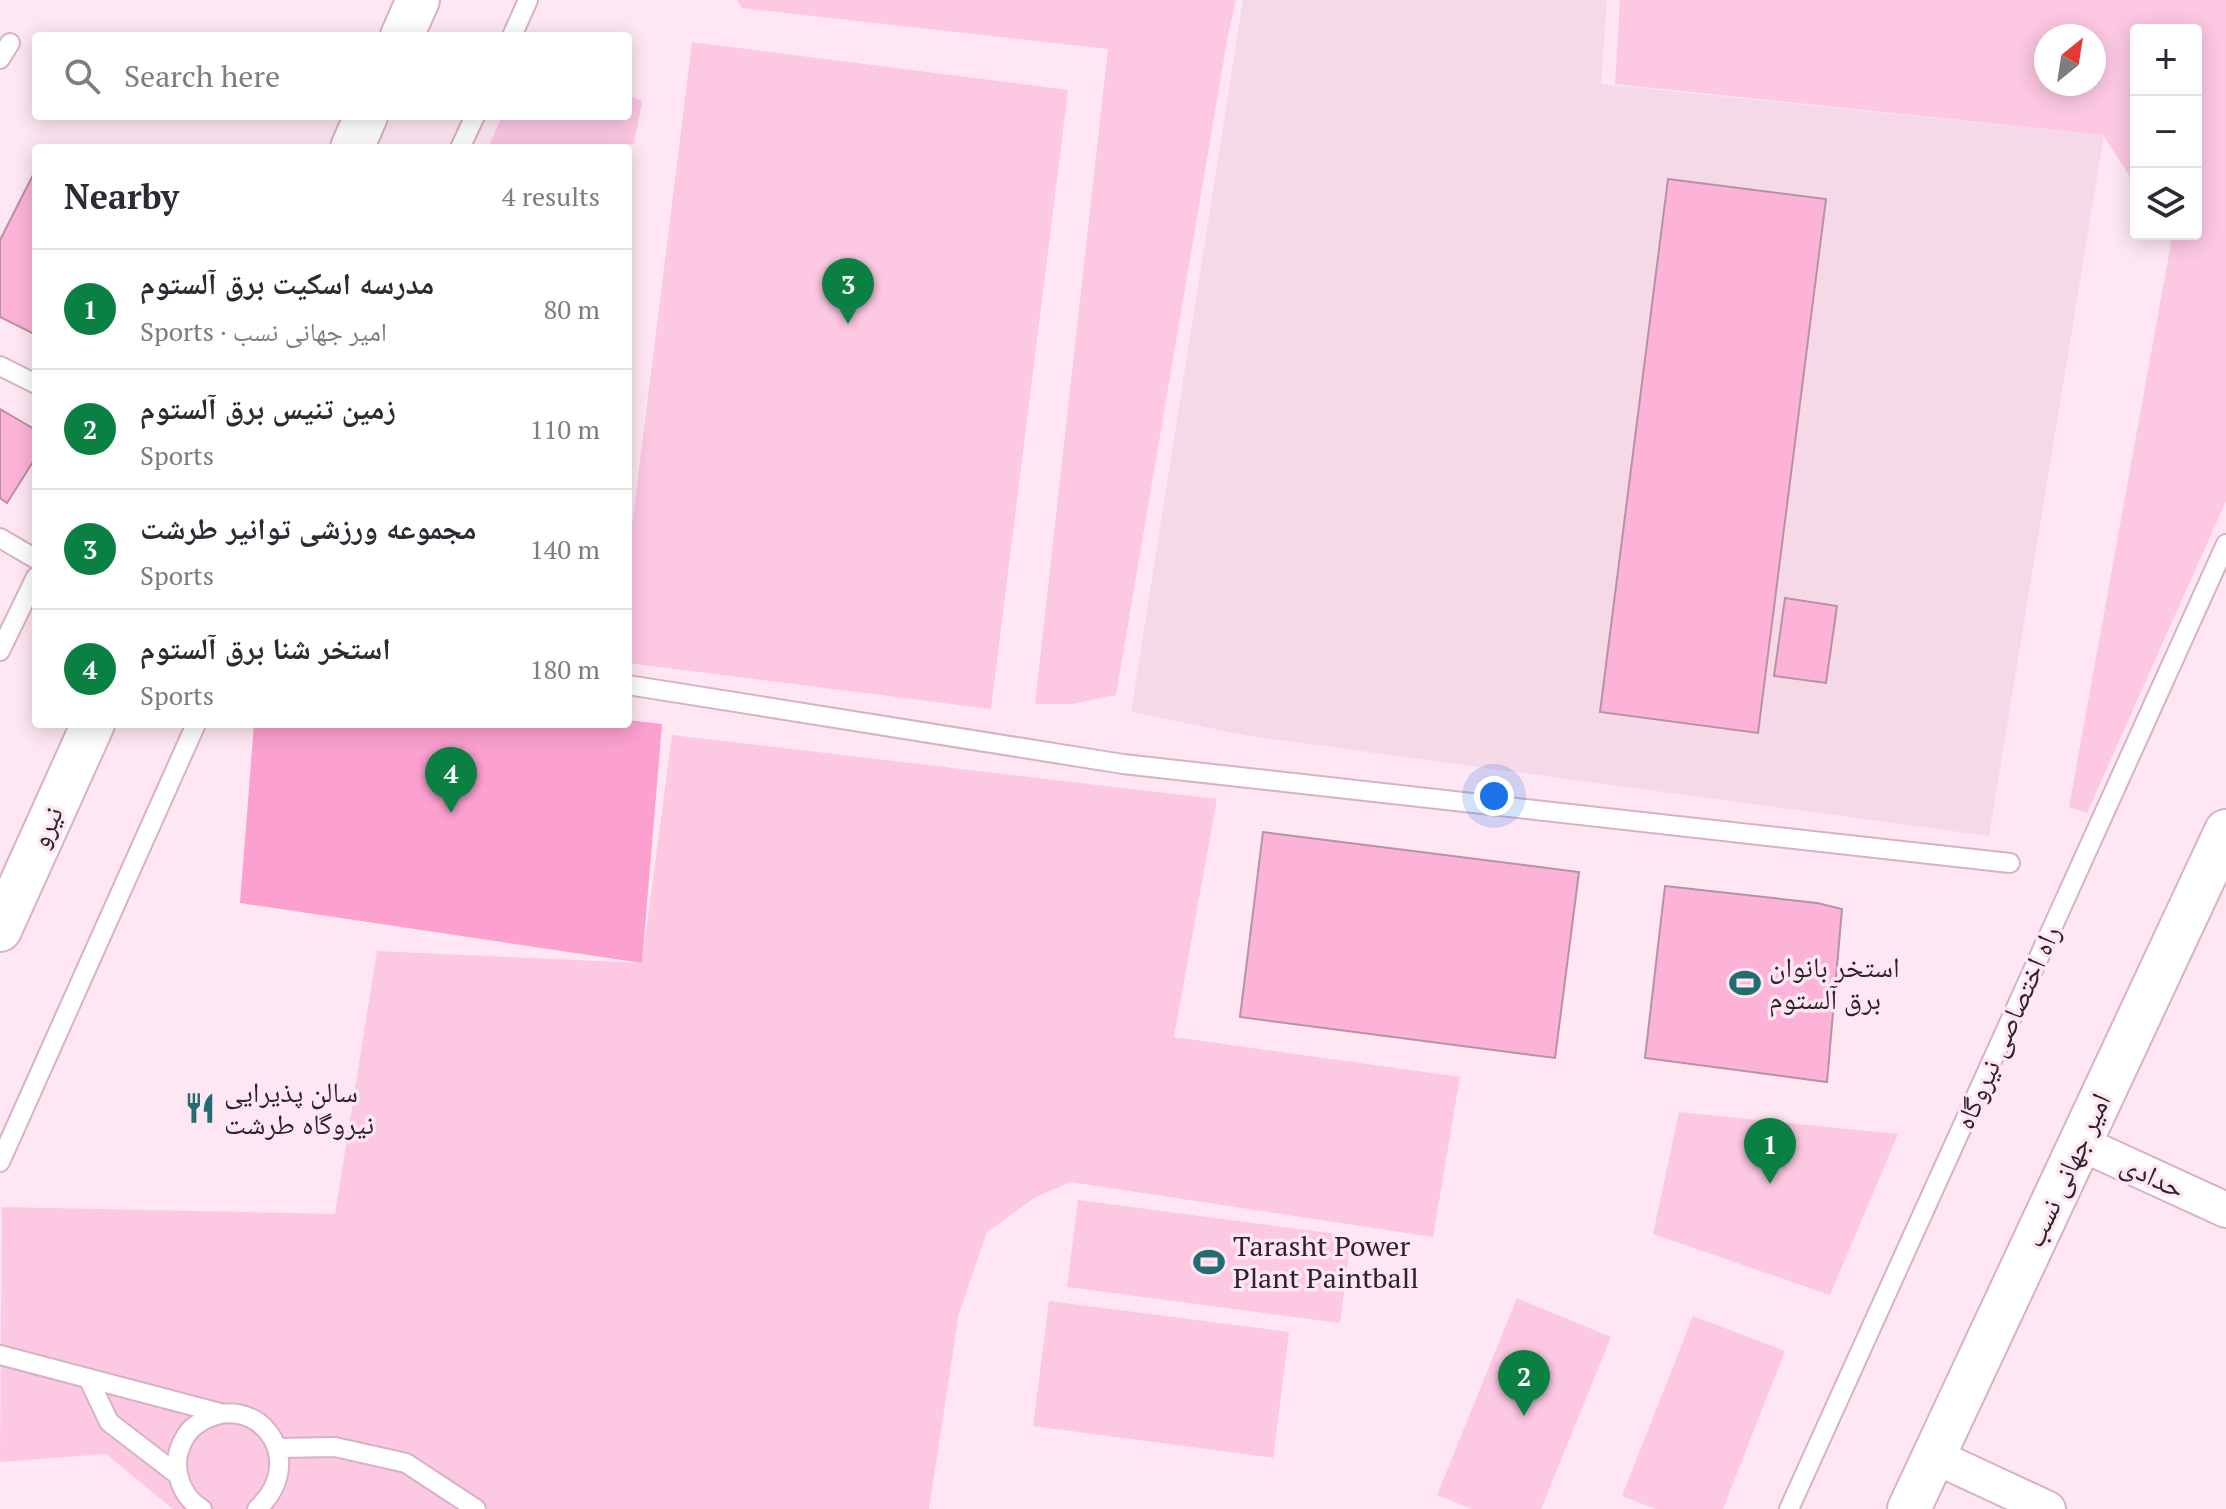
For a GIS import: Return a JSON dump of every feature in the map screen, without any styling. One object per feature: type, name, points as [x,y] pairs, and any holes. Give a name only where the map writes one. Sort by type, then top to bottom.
[{"type":"street","points":[[404,32],[418,0]]},
{"type":"street","points":[[354,144],[364,120]]},
{"type":"street","name":"نیرو","points":[[1,926],[91,728]]},
{"type":"street","name":"امیر جهانی نسب","points":[[1909,1509],[2226,831]]},
{"type":"street","name":"حدادی","points":[[2080,1143],[2226,1210]]},
{"type":"street","points":[[1934,1456],[2048,1509]]},
{"type":"lane","points":[[514,32],[528,0]]},
{"type":"lane","points":[[462,144],[473,120]]},
{"type":"lane","points":[[0,366],[32,382]]},
{"type":"lane","points":[[0,538],[32,557]]},
{"type":"lane","name":"راه اختصاصی نیروگاه","points":[[1789,1509],[2226,544]]},
{"type":"lane","points":[[0,651],[32,585]]},
{"type":"lane","points":[[632,686],[1123,764],[2010,863]]},
{"type":"lane","points":[[0,1162],[194,728]]},
{"type":"lane","points":[[0,1355],[222,1414]]},
{"type":"lane","points":[[88,1378],[109,1422],[178,1475]]},
{"type":"lane","points":[[202,1509],[183,1491],[177,1458],[181,1442],[191,1429],[206,1418],[222,1414],[240,1414],[256,1421],[269,1433],[278,1448],[281,1465],[278,1483],[269,1498],[257,1509]]},
{"type":"lane","points":[[278,1448],[335,1447],[406,1463],[476,1509]]},
{"type":"shaded area","points":[[737,0],[1236,0],[1116,695],[1071,704],[1035,704],[1108,49],[742,8]]},
{"type":"shaded area","points":[[1243,0],[1607,0],[1601,84],[2104,135],[1989,836],[1249,736],[1131,712]]},
{"type":"shaded area","points":[[1620,0],[2226,0],[2226,501],[2087,813],[2069,807],[2169,240],[2202,240],[2202,24],[2130,24],[2130,177],[2103,135],[1615,84]]},
{"type":"shaded area","points":[[692,42],[1068,90],[991,709],[632,664],[632,527]]},
{"type":"shaded area","points":[[632,97],[642,101],[634,144],[490,144],[500,120],[632,120]]},
{"type":"shaded area","points":[[632,720],[662,724],[642,963],[240,903],[254,728],[632,728]]},
{"type":"shaded area","points":[[672,735],[1217,799],[1174,1037],[1460,1077],[1433,1237],[1070,1182],[1034,1198],[987,1232],[959,1313],[929,1509],[173,1509],[106,1454],[0,1462],[2,1207],[335,1214],[377,951],[642,963]]},
{"type":"shaded area","points":[[1679,1112],[1898,1134],[1830,1295],[1653,1234]]},
{"type":"shaded area","name":"Tarasht Power Plant Paintball","points":[[1078,1200],[1351,1236],[1340,1323],[1067,1287]]},
{"type":"shaded area","points":[[1517,1298],[1611,1337],[1541,1509],[1472,1509],[1437,1495]]},
{"type":"shaded area","points":[[1049,1301],[1289,1332],[1273,1458],[1033,1426]]},
{"type":"shaded area","points":[[1693,1316],[1785,1351],[1723,1509],[1656,1509],[1622,1496]]},
{"type":"building","points":[[32,177],[32,333],[0,317],[0,240]]},
{"type":"building","points":[[1668,179],[1826,199],[1758,733],[1600,712]]},
{"type":"building","points":[[0,409],[32,428],[32,463],[7,503],[0,498]]},
{"type":"building","points":[[1785,598],[1837,606],[1826,683],[1774,676]]},
{"type":"building","points":[[1263,832],[1579,872],[1555,1058],[1240,1017]]},
{"type":"building","name":"استخر بانوان برق آلستوم","points":[[1665,886],[1817,903],[1842,909],[1827,1082],[1645,1058]]},
{"type":"place","name":"مجموعه ورزشی توانیر طرشت","points":[[848,324]]},
{"type":"place","name":"استخر شنا برق آلستوم","points":[[451,813]]},
{"type":"place","name":"استخر بانوان برق آلستوم","points":[[1745,983]]},
{"type":"place","name":"سالن پذیرایی نیروگاه طرشت","points":[[200,1108]]},
{"type":"place","name":"مدرسه اسکیت برق آلستوم","points":[[1770,1184]]},
{"type":"place","name":"Tarasht Power Plant Paintball","points":[[1209,1262]]},
{"type":"place","name":"زمین تنیس برق آلستوم","points":[[1524,1416]]}]
